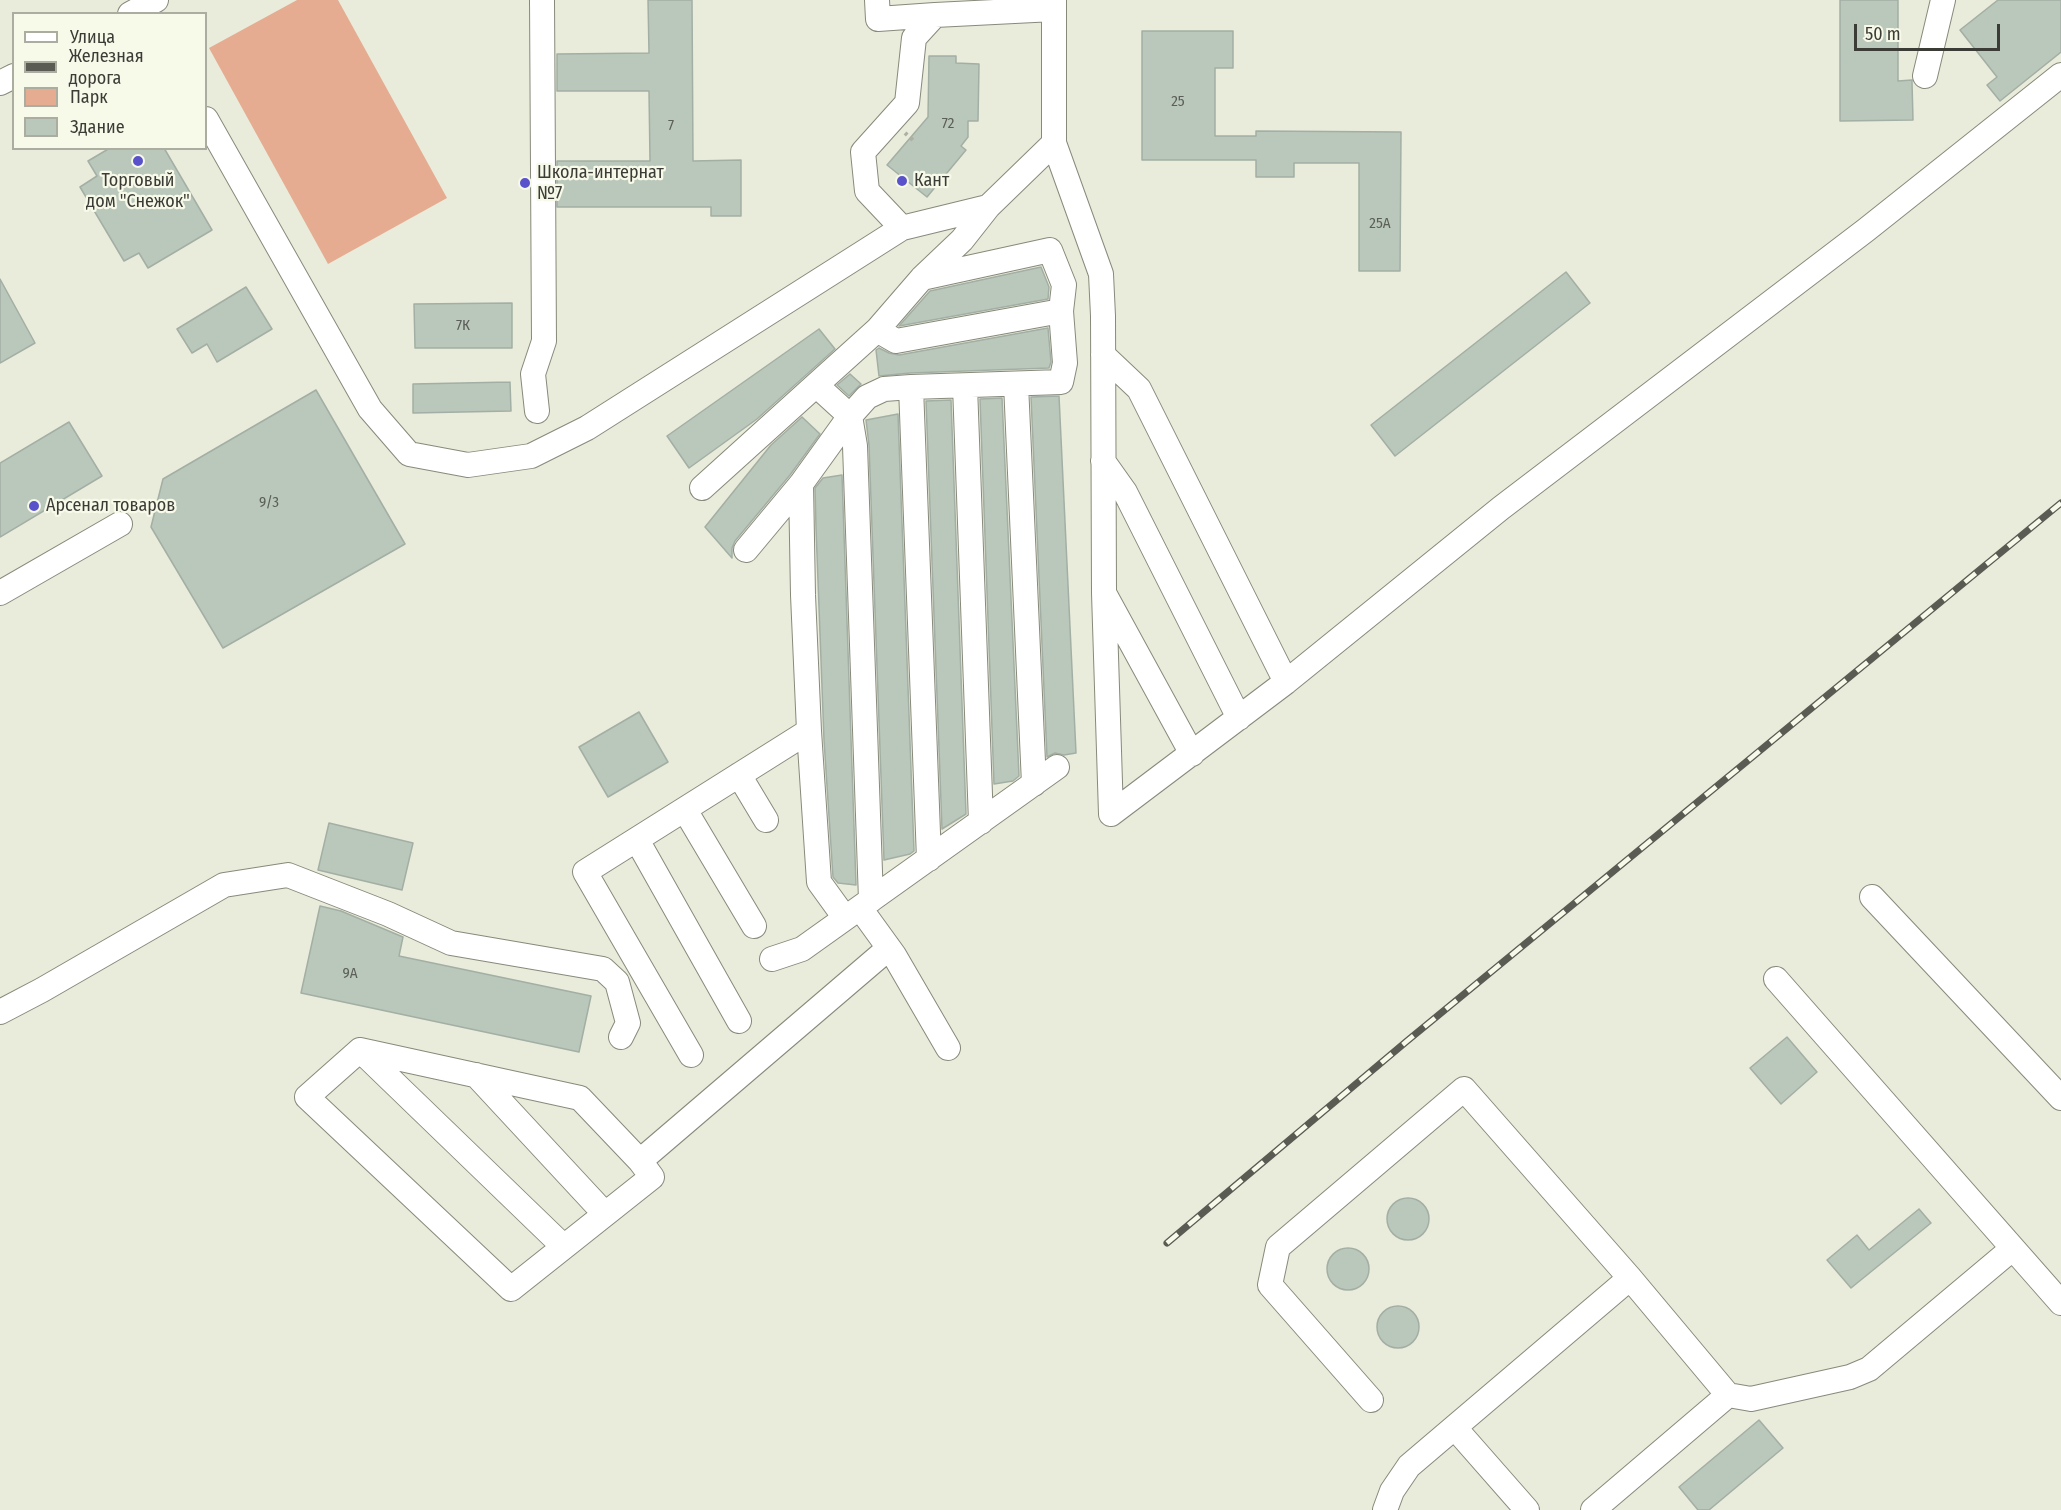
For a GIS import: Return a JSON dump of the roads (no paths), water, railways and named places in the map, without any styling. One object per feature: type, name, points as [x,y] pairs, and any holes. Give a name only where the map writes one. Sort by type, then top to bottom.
[{"type":"street","points":[[537,411],[533,374],[544,340],[542,0]]},
{"type":"street","points":[[877,0],[878,19],[1054,5],[1054,143],[1101,274],[1104,593],[1111,814],[1286,682],[1501,508],[1847,244],[2061,75]]},
{"type":"street","points":[[1925,76],[1943,0]]},
{"type":"street","points":[[902,228],[867,191],[863,153],[907,103],[914,38],[934,15]]},
{"type":"street","points":[[207,121],[370,409],[409,454],[468,465],[531,456],[587,428],[902,228],[988,207]]},
{"type":"street","points":[[702,488],[877,330],[922,278],[962,240],[988,207],[1054,143]]},
{"type":"street","points":[[746,550],[801,484],[849,416],[867,397],[884,389],[1061,382],[1065,363],[1061,311],[1064,285],[1050,250],[922,278]]},
{"type":"street","points":[[877,330],[896,340],[1061,311]]},
{"type":"street","points":[[1103,355],[1139,389],[1286,682]]},
{"type":"street","points":[[1017,384],[1034,784]]},
{"type":"street","points":[[816,385],[849,416],[855,446],[859,909]]},
{"type":"street","points":[[965,386],[981,822]]},
{"type":"street","points":[[911,387],[929,859]]},
{"type":"street","points":[[1103,461],[1125,492],[1239,718]]},
{"type":"street","points":[[801,484],[809,731],[819,882],[859,909],[889,948],[948,1048]]},
{"type":"street","points":[[0,593],[120,524]]},
{"type":"street","points":[[1104,593],[1192,754]]},
{"type":"street","points":[[691,1055],[585,872],[809,731]]},
{"type":"street","points":[[772,958],[802,949],[1057,767]]},
{"type":"street","points":[[739,775],[766,820]]},
{"type":"street","points":[[685,810],[754,926]]},
{"type":"street","points":[[637,840],[739,1022]]},
{"type":"street","points":[[0,1012],[224,885],[288,875],[388,914],[451,943],[603,969],[617,982],[628,1023],[621,1036]]},
{"type":"street","points":[[1872,897],[2061,1098]]},
{"type":"street","points":[[640,1161],[889,948]]},
{"type":"street","points":[[1776,979],[2061,1303]]},
{"type":"street","points":[[360,1050],[580,1098],[640,1161],[652,1177],[511,1289],[307,1097],[360,1050]]},
{"type":"street","points":[[360,1050],[564,1247]]},
{"type":"street","points":[[476,1075],[605,1214]]},
{"type":"street","points":[[1371,1400],[1270,1285],[1278,1247],[1464,1089],[1630,1278],[1728,1395],[1751,1399],[1850,1377],[1869,1368],[2012,1249]]},
{"type":"street","points":[[1385,1510],[1392,1491],[1409,1466],[1630,1278]]},
{"type":"street","points":[[1593,1510],[1728,1395]]},
{"type":"street","points":[[1455,1428],[1527,1510]]},
{"type":"railway","points":[[1167,1243],[1407,1041],[2061,503]]},
{"type":"place","name":"Торговый дом \"Снежок\"","points":[[138,161]]},
{"type":"place","name":"Кант","points":[[902,181]]},
{"type":"place","name":"Школа-интернат №7","points":[[525,183]]},
{"type":"place","name":"Арсенал товаров","points":[[34,506]]}]
